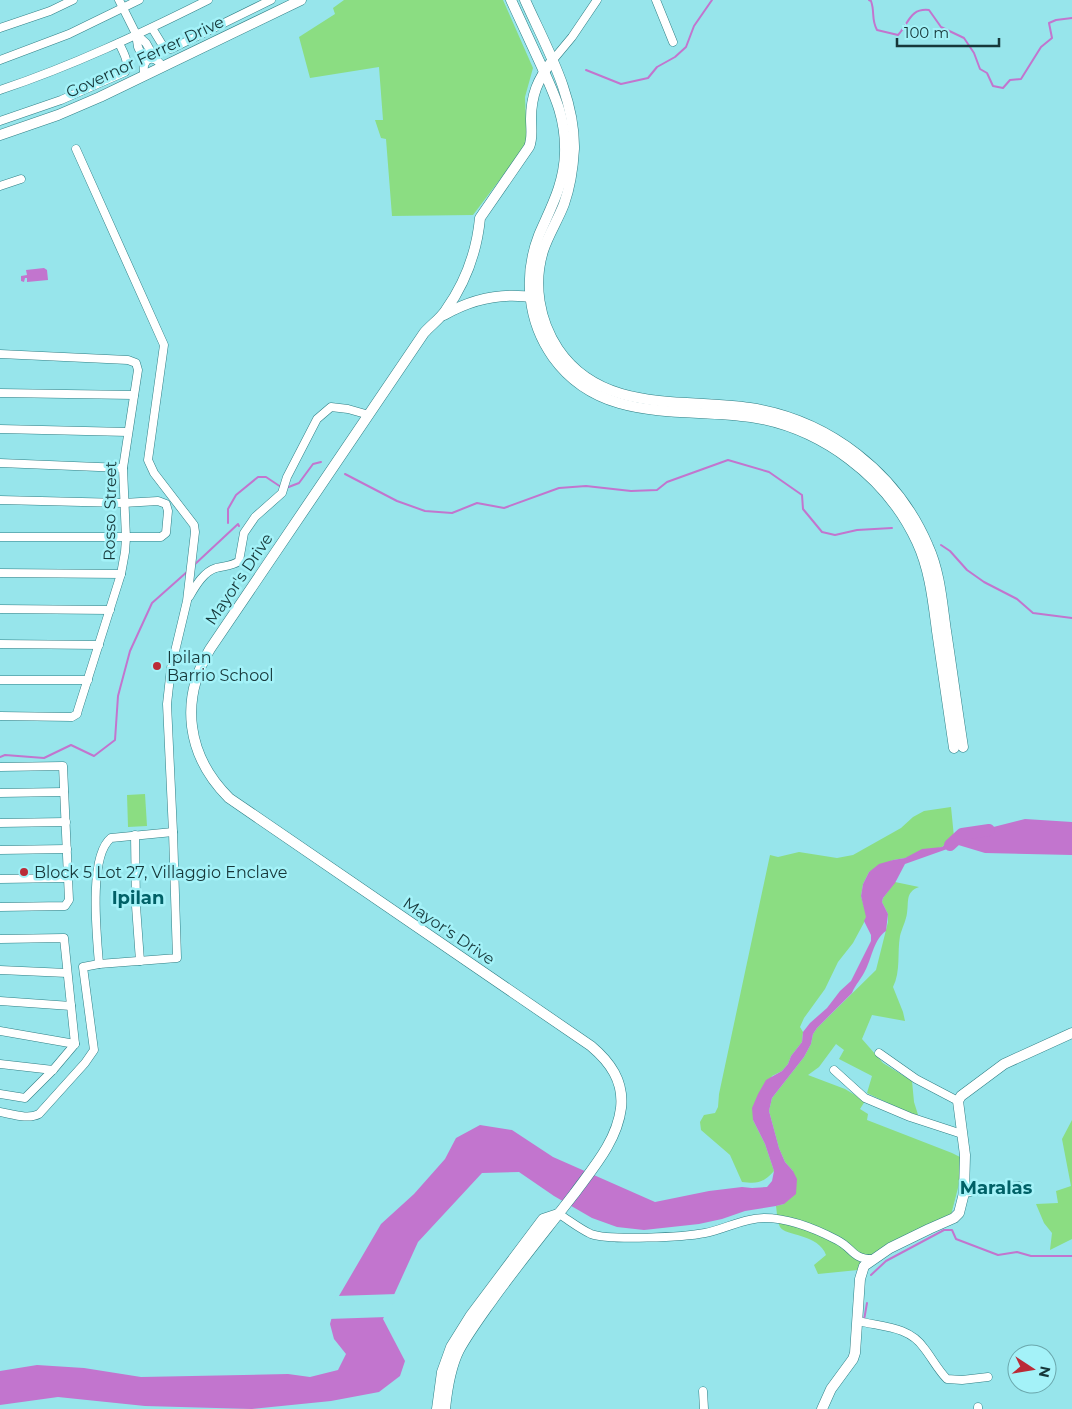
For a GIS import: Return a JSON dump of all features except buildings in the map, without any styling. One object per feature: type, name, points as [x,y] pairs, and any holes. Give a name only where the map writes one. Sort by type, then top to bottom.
[{"type":"street","points":[[0,28],[50,11],[73,0]]},
{"type":"street","points":[[0,60],[69,34],[121,4],[139,0]]},
{"type":"street","points":[[0,90],[49,74],[152,28],[208,0]]},
{"type":"street","points":[[152,28],[163,46],[171,49],[271,0]]},
{"type":"street","name":"Governor Ferrer Drive","points":[[0,135],[58,115],[301,0]]},
{"type":"street","points":[[511,0],[551,84],[563,126],[565,153],[560,184],[556,200],[535,248],[530,275],[535,297],[536,326],[547,348],[569,375],[591,392],[613,402],[628,406],[748,417],[792,428],[838,451],[865,472],[881,489],[910,530],[919,548],[931,586],[958,748]]},
{"type":"street","points":[[525,0],[569,104],[574,132],[573,164],[567,195],[546,242],[535,297]]},
{"type":"street","points":[[552,61],[572,37],[597,0]]},
{"type":"street","points":[[656,0],[673,42]]},
{"type":"street","points":[[121,4],[136,34],[138,47],[145,62],[143,69],[146,74]]},
{"type":"street","points":[[136,34],[146,43],[162,67]]},
{"type":"street","points":[[0,120],[61,100],[125,72],[128,66],[127,61],[119,43]]},
{"type":"street","points":[[145,62],[149,59],[155,59]]},
{"type":"street","name":"Mayor's Drive","points":[[437,1409],[446,1359],[600,1159],[616,1126],[621,1099],[619,1082],[605,1058],[582,1040],[230,798],[214,782],[202,763],[192,727],[192,702],[195,682],[204,659],[424,333],[451,302],[466,273],[475,246],[480,218],[529,147],[532,135],[532,98],[536,84],[552,61]]},
{"type":"street","points":[[0,1112],[27,1117],[36,1116],[85,1063],[94,1050],[83,967],[177,958],[167,704],[171,668],[187,601],[195,532],[194,525],[154,472],[148,460],[164,345],[76,149]]},
{"type":"street","points":[[0,186],[22,179]]},
{"type":"street","points":[[439,318],[477,300],[499,297],[535,297]]},
{"type":"street","name":"Rosso Street","points":[[0,354],[128,360],[136,363],[138,370],[123,468],[126,552],[121,574],[77,714],[72,717],[0,716]]},
{"type":"street","points":[[0,393],[134,395]]},
{"type":"street","points":[[187,601],[207,572],[215,568],[235,564],[239,561],[244,533],[255,517],[282,493],[287,477],[320,415],[331,407],[348,409],[369,415]]},
{"type":"street","points":[[0,429],[128,432]]},
{"type":"street","points":[[0,463],[123,468]]},
{"type":"street","points":[[0,500],[161,502],[166,504],[168,511],[167,529],[164,536],[156,538],[0,537]]},
{"type":"street","points":[[0,573],[121,574]]},
{"type":"street","points":[[0,609],[110,610]]},
{"type":"street","points":[[0,644],[99,645]]},
{"type":"street","points":[[0,680],[88,680]]},
{"type":"street","points":[[0,767],[63,766],[69,900],[65,906],[0,907]]},
{"type":"street","points":[[0,793],[64,792]]},
{"type":"street","points":[[0,823],[66,822]]},
{"type":"street","points":[[99,964],[95,890],[102,852],[108,841],[111,838],[173,832]]},
{"type":"street","points":[[135,835],[136,906],[140,961]]},
{"type":"street","points":[[0,850],[67,849]]},
{"type":"street","points":[[0,879],[68,878]]},
{"type":"street","points":[[0,939],[64,938],[75,1044],[53,1070],[25,1098],[0,1094]]},
{"type":"street","points":[[0,970],[67,973]]},
{"type":"street","points":[[0,1001],[71,1006]]},
{"type":"street","points":[[0,1030],[75,1044]]},
{"type":"street","points":[[822,1409],[837,1378],[853,1359],[864,1266],[872,1259],[921,1232],[954,1218],[959,1213],[964,1193],[965,1155],[958,1101],[961,1096],[1004,1064],[1072,1033]]},
{"type":"street","points":[[879,1053],[916,1079],[958,1101]]},
{"type":"street","points":[[0,1064],[53,1070]]},
{"type":"street","points":[[834,1070],[865,1098],[910,1117],[962,1134]]},
{"type":"street","points":[[964,1193],[1019,1186]]},
{"type":"street","points":[[561,1211],[581,1229],[593,1235],[608,1237],[653,1237],[705,1233],[735,1223],[764,1218],[795,1223],[836,1239],[846,1245],[859,1258],[872,1259]]},
{"type":"street","points":[[858,1321],[886,1328],[898,1328],[912,1336],[924,1347],[947,1379],[962,1380],[988,1377]]},
{"type":"street","name":"Mayor's Drive","points":[[445,1409],[454,1362],[468,1328]]},
{"type":"street","points":[[703,1391],[704,1409]]},
{"type":"green space","points":[[344,0],[503,0],[533,68],[525,97],[527,144],[473,215],[392,216],[386,139],[381,138],[375,120],[383,120],[379,67],[310,78],[299,37],[335,14],[333,8]]},
{"type":"green space","points":[[145,794],[147,826],[128,827],[127,795]]},
{"type":"green space","points":[[951,807],[954,837],[942,847],[893,860],[869,872],[863,884],[861,896],[867,917],[853,943],[838,962],[825,989],[804,1018],[800,1027],[803,1032],[802,1042],[782,1071],[772,1076],[753,1120],[765,1144],[774,1171],[760,1182],[742,1182],[730,1155],[701,1130],[700,1122],[704,1115],[715,1113],[718,1107],[719,1094],[770,855],[778,857],[799,852],[837,858],[853,855],[901,828],[913,817],[924,811]]},
{"type":"green space","points":[[895,882],[919,887],[912,892],[909,898],[900,936],[898,968],[893,987],[905,1021],[872,1015],[862,1039],[883,1063],[912,1081],[914,1102],[919,1118],[867,1093],[872,1076],[839,1059],[844,1050],[836,1044],[819,1067],[808,1075],[845,1089],[865,1101],[860,1109],[868,1114],[867,1120],[960,1157],[959,1184],[951,1215],[889,1244],[878,1251],[858,1270],[818,1274],[814,1265],[826,1255],[822,1248],[810,1239],[783,1230],[779,1225],[776,1206],[784,1204],[793,1171],[785,1162],[779,1148],[769,1111],[772,1098],[804,1057],[817,1028],[876,970],[888,922],[888,914],[882,902]]},
{"type":"green space","points":[[1072,1120],[1072,1239],[1050,1250],[1052,1233],[1044,1223],[1036,1204],[1058,1203],[1056,1191],[1071,1186],[1062,1139]]},
{"type":"shaded area","points":[[44,268],[47,270],[48,280],[27,282],[27,278],[25,278],[24,282],[21,281],[21,276],[27,275],[26,270]]},
{"type":"shaded area","points":[[1025,819],[1072,822],[1072,855],[985,853],[955,844],[950,848],[905,864],[895,883],[883,898],[882,902],[888,914],[886,931],[876,943],[864,972],[852,993],[817,1028],[804,1057],[772,1098],[769,1111],[779,1148],[785,1162],[797,1179],[796,1194],[784,1204],[745,1211],[699,1224],[644,1230],[617,1227],[592,1218],[554,1196],[519,1172],[482,1173],[418,1242],[383,1319],[405,1361],[400,1376],[379,1392],[331,1401],[252,1409],[145,1406],[58,1397],[0,1405],[0,1371],[37,1365],[84,1368],[141,1377],[288,1374],[310,1377],[338,1370],[346,1354],[334,1339],[330,1324],[336,1301],[381,1224],[414,1194],[445,1159],[456,1138],[480,1125],[512,1130],[553,1157],[655,1202],[709,1191],[742,1187],[767,1187],[772,1181],[774,1171],[765,1144],[753,1120],[752,1108],[766,1080],[782,1071],[788,1064],[791,1056],[802,1042],[803,1032],[810,1023],[827,1008],[840,991],[851,981],[871,941],[871,935],[864,921],[866,917],[861,896],[863,884],[869,872],[879,864],[905,858],[922,849],[942,847],[954,837]]},
{"type":"pier","points":[[397,1294],[387,1317],[328,1319],[336,1296]]},
{"type":"waterway","points":[[586,70],[621,84],[648,78],[657,67],[675,57],[686,47],[694,26],[712,0]]},
{"type":"waterway","points":[[869,0],[871,1],[877,30],[898,35],[910,17],[918,11],[929,10],[941,27],[964,38],[974,53],[980,69],[987,73],[993,86],[1003,88],[1010,80],[1021,79],[1041,47],[1052,38],[1049,23],[1072,18]]},
{"type":"waterway","points":[[345,474],[397,501],[425,511],[452,513],[477,503],[504,508],[559,488],[586,486],[631,491],[657,490],[667,482],[728,460],[769,472],[802,495],[803,509],[822,532],[835,535],[857,530],[892,528]]},
{"type":"waterway","points":[[286,488],[299,483],[313,464],[321,462]]},
{"type":"waterway","points":[[228,523],[228,509],[236,495],[258,477],[266,477],[281,487]]},
{"type":"waterway","points":[[193,566],[238,524],[239,526]]},
{"type":"waterway","points":[[941,545],[950,551],[967,570],[984,582],[1017,599],[1033,613],[1072,618]]},
{"type":"waterway","points":[[0,757],[5,755],[44,758],[71,745],[94,756],[115,740],[118,696],[130,651],[152,603],[188,571]]},
{"type":"waterway","points":[[950,845],[962,834],[989,830]]},
{"type":"waterway","points":[[871,1275],[886,1261],[944,1230],[952,1230],[956,1239],[998,1255],[1017,1252],[1031,1256],[1072,1256]]},
{"type":"waterway","points":[[864,1320],[867,1303]]},
{"type":"place","name":"Ipilan Barrio School","points":[[157,666]]},
{"type":"place","name":"Block 5 Lot 27, Villaggio Enclave","points":[[24,872]]},
{"type":"district","name":"Ipilan","points":[[138,898]]},
{"type":"district","name":"Maralas","points":[[996,1188]]}]
